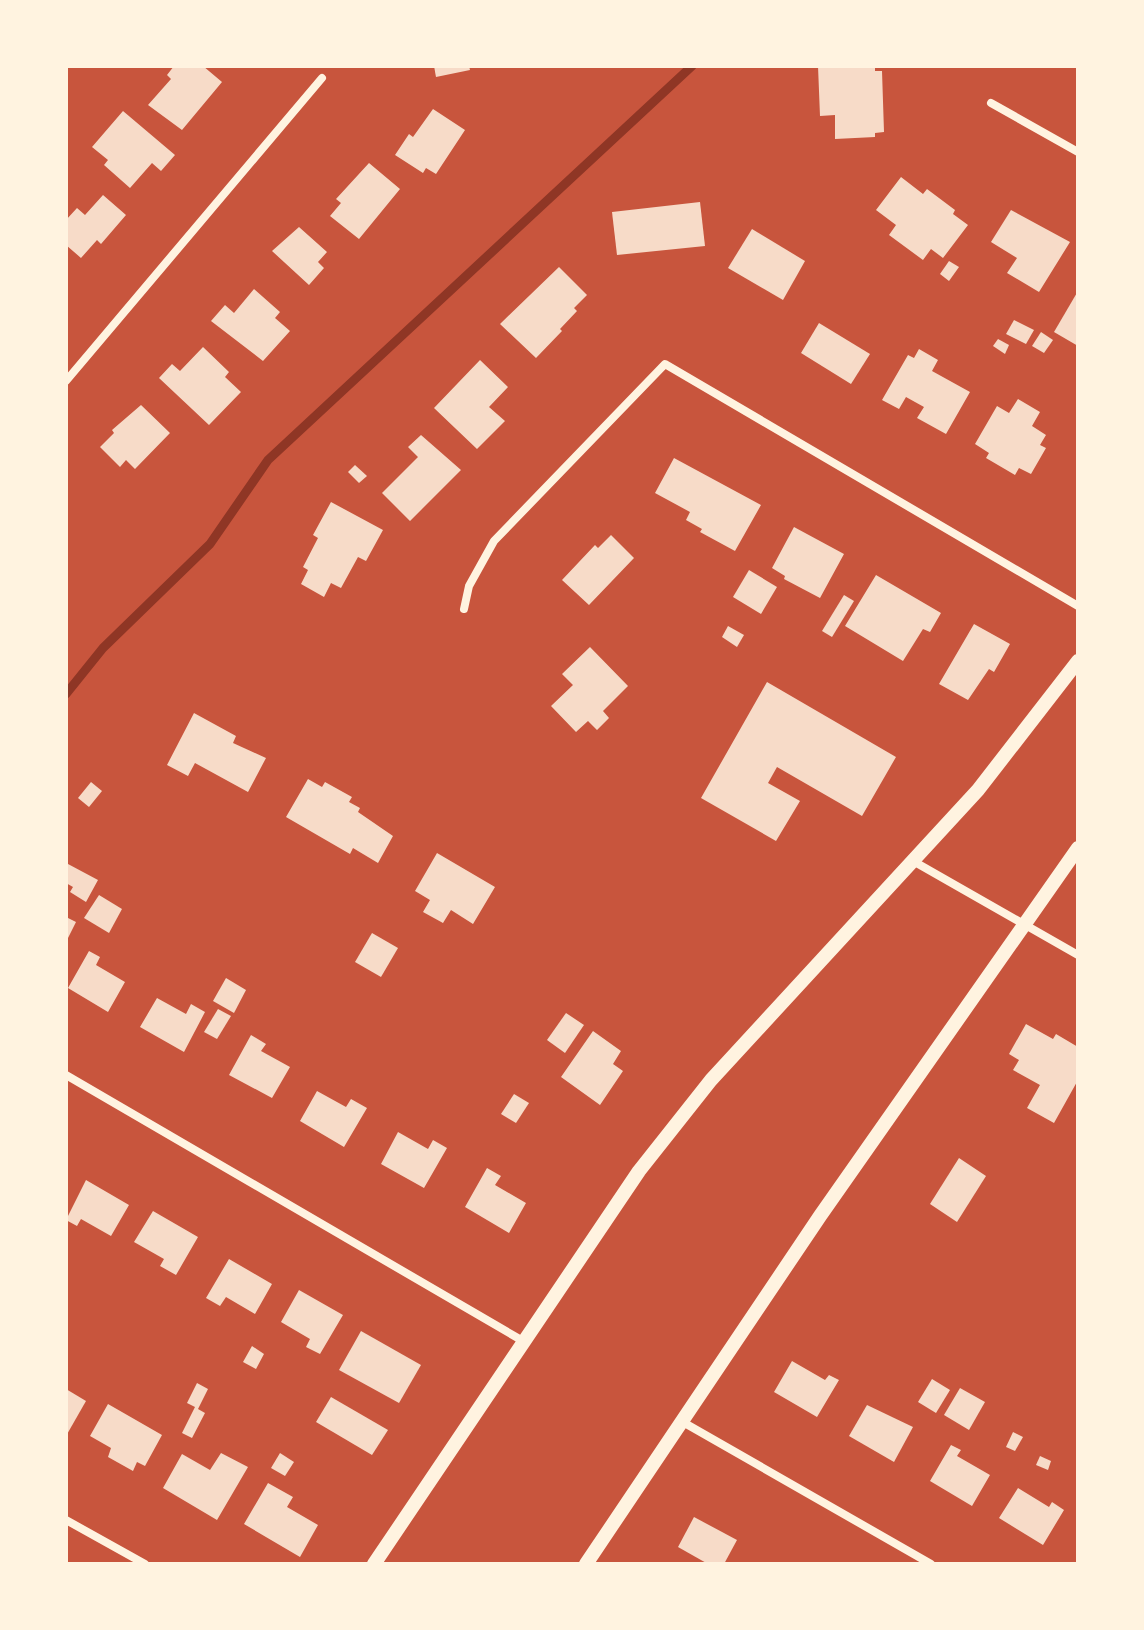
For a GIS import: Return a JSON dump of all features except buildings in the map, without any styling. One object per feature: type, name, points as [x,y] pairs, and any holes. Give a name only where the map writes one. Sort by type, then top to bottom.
[{"type":"street","points":[[66,381],[322,78]]},
{"type":"street","points":[[991,103],[1078,152]]},
{"type":"street","points":[[464,609],[478,566],[494,541],[665,364],[1078,606]]},
{"type":"street","points":[[374,1564],[639,1171],[711,1080],[978,790],[1078,661]]},
{"type":"street","points":[[586,1564],[681,1421],[1078,848]]},
{"type":"street","points":[[913,861],[1078,955]]},
{"type":"street","points":[[66,1075],[523,1341]]},
{"type":"street","points":[[681,1421],[931,1564]]},
{"type":"street","points":[[66,1520],[145,1564]]},
{"type":"waterway","points":[[66,694],[103,648],[210,544],[268,460],[692,66]]}]
